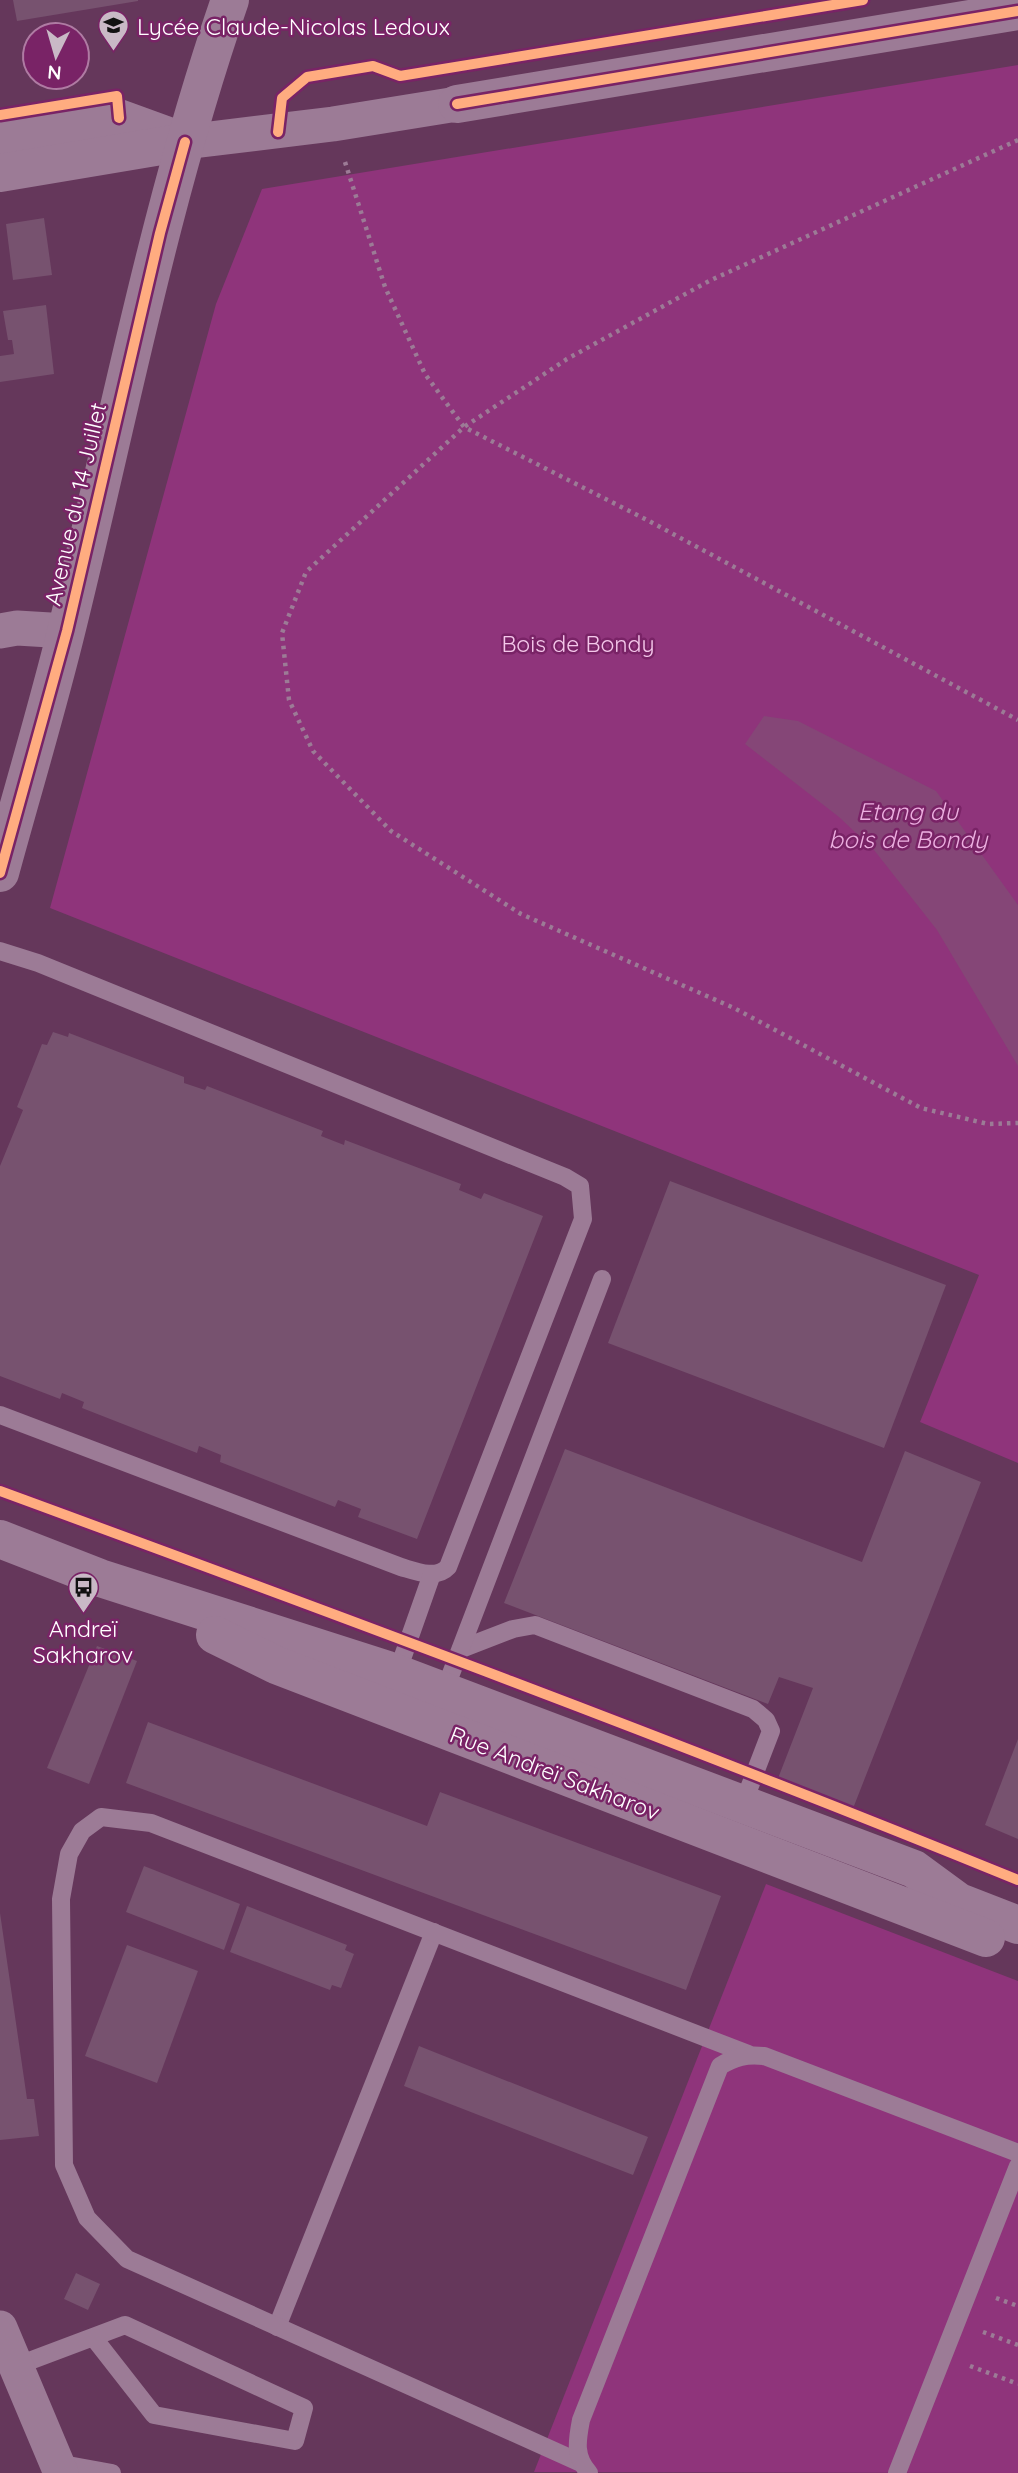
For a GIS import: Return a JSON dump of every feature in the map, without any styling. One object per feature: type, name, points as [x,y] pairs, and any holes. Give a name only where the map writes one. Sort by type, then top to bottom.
[{"type":"street","name":"Avenue du 14 Juillet","points":[[0,873],[67,631],[160,233],[184,142],[230,0]]},
{"type":"street","points":[[0,173],[184,142],[333,124],[1018,11]]},
{"type":"street","points":[[0,138],[119,118],[184,142]]},
{"type":"street","points":[[0,631],[17,628],[67,631]]},
{"type":"street","name":"Rue Andreï Sakharov","points":[[0,1539],[100,1578],[276,1665],[391,1691],[1018,1951]]},
{"type":"street","name":"Rue Andreï Sakharov","points":[[391,1691],[444,1692],[914,1869],[959,1902],[1018,1925]]},
{"type":"street","points":[[0,2328],[59,2468]]},
{"type":"lane","points":[[0,951],[38,963],[552,1172],[579,1186],[583,1219],[444,1572],[432,1574],[401,1567],[0,1415]]},
{"type":"lane","points":[[444,1692],[602,1279]]},
{"type":"lane","points":[[391,1691],[432,1574]]},
{"type":"lane","points":[[461,1649],[513,1629],[535,1625],[753,1709],[766,1720],[771,1731],[743,1804]]},
{"type":"lane","points":[[585,2468],[127,2259],[88,2218],[64,2165],[61,1899],[69,1854],[82,1831],[101,1817],[151,1823],[748,2054],[764,2056],[1018,2153]]},
{"type":"lane","points":[[277,2327],[434,1932]]},
{"type":"lane","points":[[585,2468],[577,2451],[581,2420],[714,2078],[720,2066],[735,2057],[748,2054]]},
{"type":"lane","points":[[897,2473],[1018,2166]]},
{"type":"lane","points":[[16,2366],[93,2337],[125,2325],[304,2408],[295,2441],[154,2415],[93,2337]]},
{"type":"lane","points":[[59,2468],[112,2473]]},
{"type":"path","points":[[333,124],[384,287],[425,374],[464,427],[649,521],[1018,720]]},
{"type":"path","points":[[1018,140],[709,281],[567,359],[464,427],[306,572],[282,633],[289,700],[313,751],[391,831],[521,914],[734,1008],[921,1108],[988,1124],[1018,1122]]},
{"type":"path","points":[[943,2356],[1018,2384]]},
{"type":"green space","name":"Bois de Bondy","points":[[1018,65],[1018,1463],[920,1422],[979,1275],[50,908],[216,304],[262,189]]},
{"type":"green space","points":[[766,1884],[1018,1981],[1018,2473],[534,2472]]},
{"type":"water","name":"Etang du bois de Bondy","points":[[764,716],[798,721],[936,791],[1018,905],[1018,1066],[937,930],[874,850],[839,817],[745,744]]},
{"type":"building","points":[[13,0],[138,0],[138,1],[17,21]]},
{"type":"building","points":[[44,218],[52,275],[13,280],[6,224]]},
{"type":"building","points":[[46,305],[54,374],[0,382],[0,356],[14,354],[12,340],[8,340],[3,311]]},
{"type":"building","points":[[53,1032],[68,1037],[69,1033],[184,1077],[184,1083],[205,1090],[207,1086],[323,1131],[321,1136],[344,1145],[345,1140],[461,1184],[459,1190],[481,1199],[484,1193],[543,1216],[417,1539],[358,1517],[361,1509],[338,1500],[335,1507],[220,1462],[221,1455],[199,1446],[197,1453],[82,1408],[84,1402],[62,1393],[60,1399],[0,1376],[0,1166],[23,1110],[17,1107],[42,1044],[47,1045]]},
{"type":"building","points":[[670,1181],[946,1285],[884,1448],[608,1343]]},
{"type":"building","points":[[565,1449],[862,1562],[905,1451],[981,1482],[852,1811],[777,1781],[813,1688],[779,1677],[768,1704],[504,1603]]},
{"type":"building","points":[[97,1646],[137,1661],[89,1784],[47,1768]]},
{"type":"building","points":[[148,1722],[427,1826],[440,1792],[721,1896],[686,1990],[126,1783]]},
{"type":"building","points":[[1018,1739],[1018,1839],[985,1825]]},
{"type":"building","points":[[144,1866],[240,1904],[224,1950],[126,1912]]},
{"type":"building","points":[[247,1906],[347,1945],[345,1950],[354,1954],[341,1988],[332,1985],[330,1990],[230,1952]]},
{"type":"building","points":[[0,1913],[27,2099],[34,2099],[39,2136],[0,2140]]},
{"type":"building","points":[[127,1945],[198,1971],[157,2083],[85,2056]]},
{"type":"building","points":[[419,2046],[648,2137],[633,2175],[404,2086]]},
{"type":"building","points":[[76,2273],[100,2284],[88,2310],[64,2299]]},
{"type":"cycle path","points":[[278,132],[282,98],[307,77],[373,66],[400,76],[863,0]]},
{"type":"cycle path","points":[[457,104],[1018,11]]},
{"type":"cycle path","points":[[0,115],[117,96],[119,118]]},
{"type":"cycle path","points":[[0,873],[67,631],[160,233],[185,142]]},
{"type":"cycle path","points":[[0,1491],[511,1681],[1018,1880]]},
{"type":"place","name":"Lycée Claude-Nicolas Ledoux","points":[[114,53]]},
{"type":"place","name":"Andreï Sakharov","points":[[83,1614]]}]
